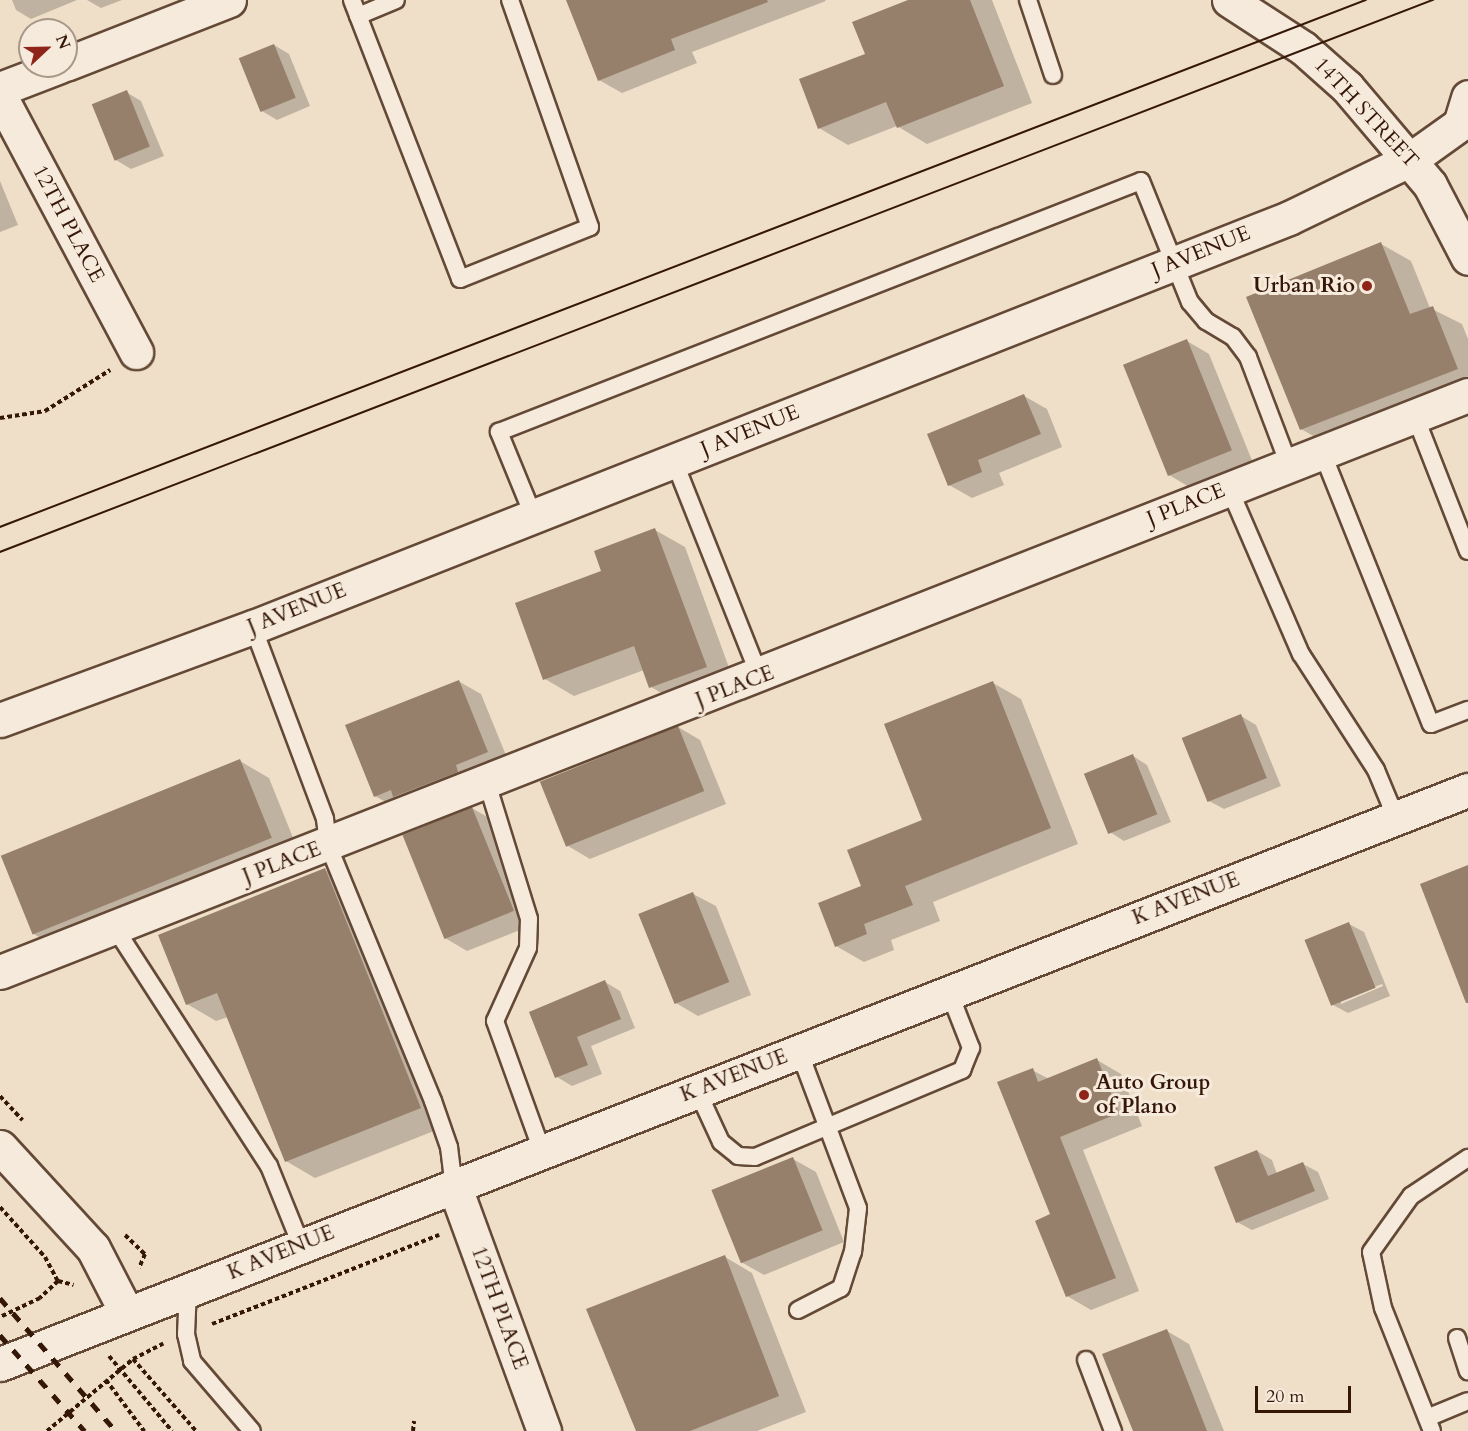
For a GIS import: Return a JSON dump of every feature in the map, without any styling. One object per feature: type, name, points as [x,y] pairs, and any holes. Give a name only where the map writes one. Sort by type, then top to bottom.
[{"type":"street","points":[[78,59],[229,0]]},
{"type":"street","name":"14TH STREET","points":[[1229,0],[1303,48],[1347,87],[1411,159],[1447,212],[1468,258]]},
{"type":"street","points":[[0,89],[29,78]]},
{"type":"street","name":"12TH PLACE","points":[[0,96],[136,352]]},
{"type":"street","name":"J AVENUE","points":[[0,720],[253,627],[1289,218],[1411,159],[1465,116]]},
{"type":"street","name":"J PLACE","points":[[0,972],[760,677],[1228,488],[1468,395]]},
{"type":"street","name":"K AVENUE","points":[[0,1364],[1468,790]]},
{"type":"street","points":[[0,1147],[93,1248],[127,1314]]},
{"type":"street","name":"12TH PLACE","points":[[454,1185],[544,1431]]},
{"type":"lane","points":[[396,0],[355,8],[460,279],[590,227],[510,0]]},
{"type":"lane","points":[[1028,0],[1053,75]]},
{"type":"lane","points":[[533,515],[499,432],[568,403],[1141,181],[1173,264],[1196,311],[1233,337],[1248,357],[1290,465]]},
{"type":"lane","points":[[1415,416],[1468,551]]},
{"type":"lane","points":[[1322,452],[1431,724],[1468,710]]},
{"type":"lane","points":[[674,461],[760,677]]},
{"type":"lane","points":[[1228,488],[1300,654],[1376,770],[1396,818]]},
{"type":"lane","points":[[253,627],[325,819],[328,845],[433,1101],[449,1147],[454,1185]]},
{"type":"lane","points":[[487,783],[530,919],[528,948],[495,1021],[542,1151]]},
{"type":"lane","points":[[115,928],[269,1166],[301,1245]]},
{"type":"lane","points":[[697,1090],[721,1142],[738,1156],[755,1157],[962,1070],[971,1048],[948,992]]},
{"type":"lane","points":[[798,1310],[841,1288],[855,1243],[858,1208],[830,1126],[799,1051]]},
{"type":"lane","points":[[1468,1158],[1411,1196],[1371,1252],[1383,1308],[1429,1424],[1468,1401]]},
{"type":"lane","points":[[188,1290],[186,1334],[192,1361],[252,1431]]},
{"type":"lane","points":[[1457,1338],[1468,1371]]},
{"type":"lane","points":[[1086,1360],[1113,1431]]},
{"type":"path","points":[[0,418],[59,405],[136,352]]},
{"type":"path","points":[[0,1207],[45,1257],[58,1281]]},
{"type":"path","points":[[213,1323],[443,1233]]},
{"type":"path","points":[[58,1281],[78,1285]]},
{"type":"path","points":[[0,1317],[40,1298],[58,1281]]},
{"type":"path","points":[[49,1430],[118,1370],[133,1359],[163,1344]]},
{"type":"path","points":[[106,1350],[118,1370],[171,1431]]},
{"type":"path","points":[[133,1359],[196,1431]]},
{"type":"path","points":[[106,1380],[144,1431]]},
{"type":"path","points":[[413,1431],[414,1421]]},
{"type":"building","points":[[566,0],[767,0],[768,2],[671,39],[675,50],[598,81]]},
{"type":"building","points":[[908,0],[970,0],[1004,86],[897,128],[886,102],[818,129],[799,79],[865,54],[852,22]]},
{"type":"building","points":[[274,44],[296,98],[260,112],[239,58]]},
{"type":"building","points":[[127,90],[150,147],[115,161],[92,104]]},
{"type":"building","points":[[1381,242],[1410,314],[1433,306],[1458,369],[1300,430],[1246,297]]},
{"type":"building","points":[[1187,339],[1232,450],[1168,476],[1123,365]]},
{"type":"building","points":[[1024,394],[1041,434],[978,460],[982,472],[948,486],[927,434]]},
{"type":"building","points":[[655,528],[707,667],[649,688],[634,646],[543,680],[515,603],[601,571],[594,551]]},
{"type":"building","points":[[459,680],[488,752],[456,765],[458,772],[393,797],[391,790],[374,797],[345,725]]},
{"type":"building","points":[[993,681],[1051,828],[905,886],[913,905],[864,924],[867,934],[835,947],[818,903],[861,886],[847,850],[922,820],[884,724]]},
{"type":"building","points":[[1241,714],[1267,778],[1208,802],[1182,738]]},
{"type":"building","points":[[678,726],[704,791],[566,847],[540,782]]},
{"type":"building","points":[[1133,754],[1157,814],[1108,834],[1084,774]]},
{"type":"building","points":[[240,759],[272,838],[33,934],[1,856]]},
{"type":"building","points":[[472,807],[514,911],[444,939],[402,835]]},
{"type":"building","points":[[1468,865],[1468,1003],[1466,1003],[1420,884]]},
{"type":"building","points":[[325,868],[421,1108],[285,1162],[217,993],[186,1005],[158,935]]},
{"type":"building","points":[[693,892],[729,982],[675,1004],[638,914]]},
{"type":"building","points":[[1349,922],[1376,988],[1331,1006],[1304,940]]},
{"type":"building","points":[[605,980],[621,1019],[577,1037],[588,1065],[555,1078],[529,1012]]},
{"type":"building","points":[[1097,1058],[1119,1113],[1060,1137],[1116,1278],[1066,1297],[1035,1221],[1050,1214],[997,1082],[1033,1068],[1038,1082]]},
{"type":"building","points":[[1257,1150],[1268,1176],[1303,1162],[1315,1191],[1236,1223],[1214,1167]]},
{"type":"building","points":[[793,1157],[823,1230],[741,1263],[711,1190]]},
{"type":"building","points":[[725,1255],[779,1396],[690,1431],[636,1431],[586,1309]]},
{"type":"building","points":[[1167,1329],[1207,1431],[1133,1431],[1102,1354]]},
{"type":"tram line","points":[[0,527],[1366,0]]},
{"type":"tram line","points":[[0,552],[1433,0]]},
{"type":"railway","points":[[0,1298],[116,1431]]},
{"type":"railway","points":[[0,1335],[85,1431]]},
{"type":"place","name":"Urban Rio","points":[[1367,286]]},
{"type":"place","name":"Auto Group of Plano","points":[[1084,1095]]}]
